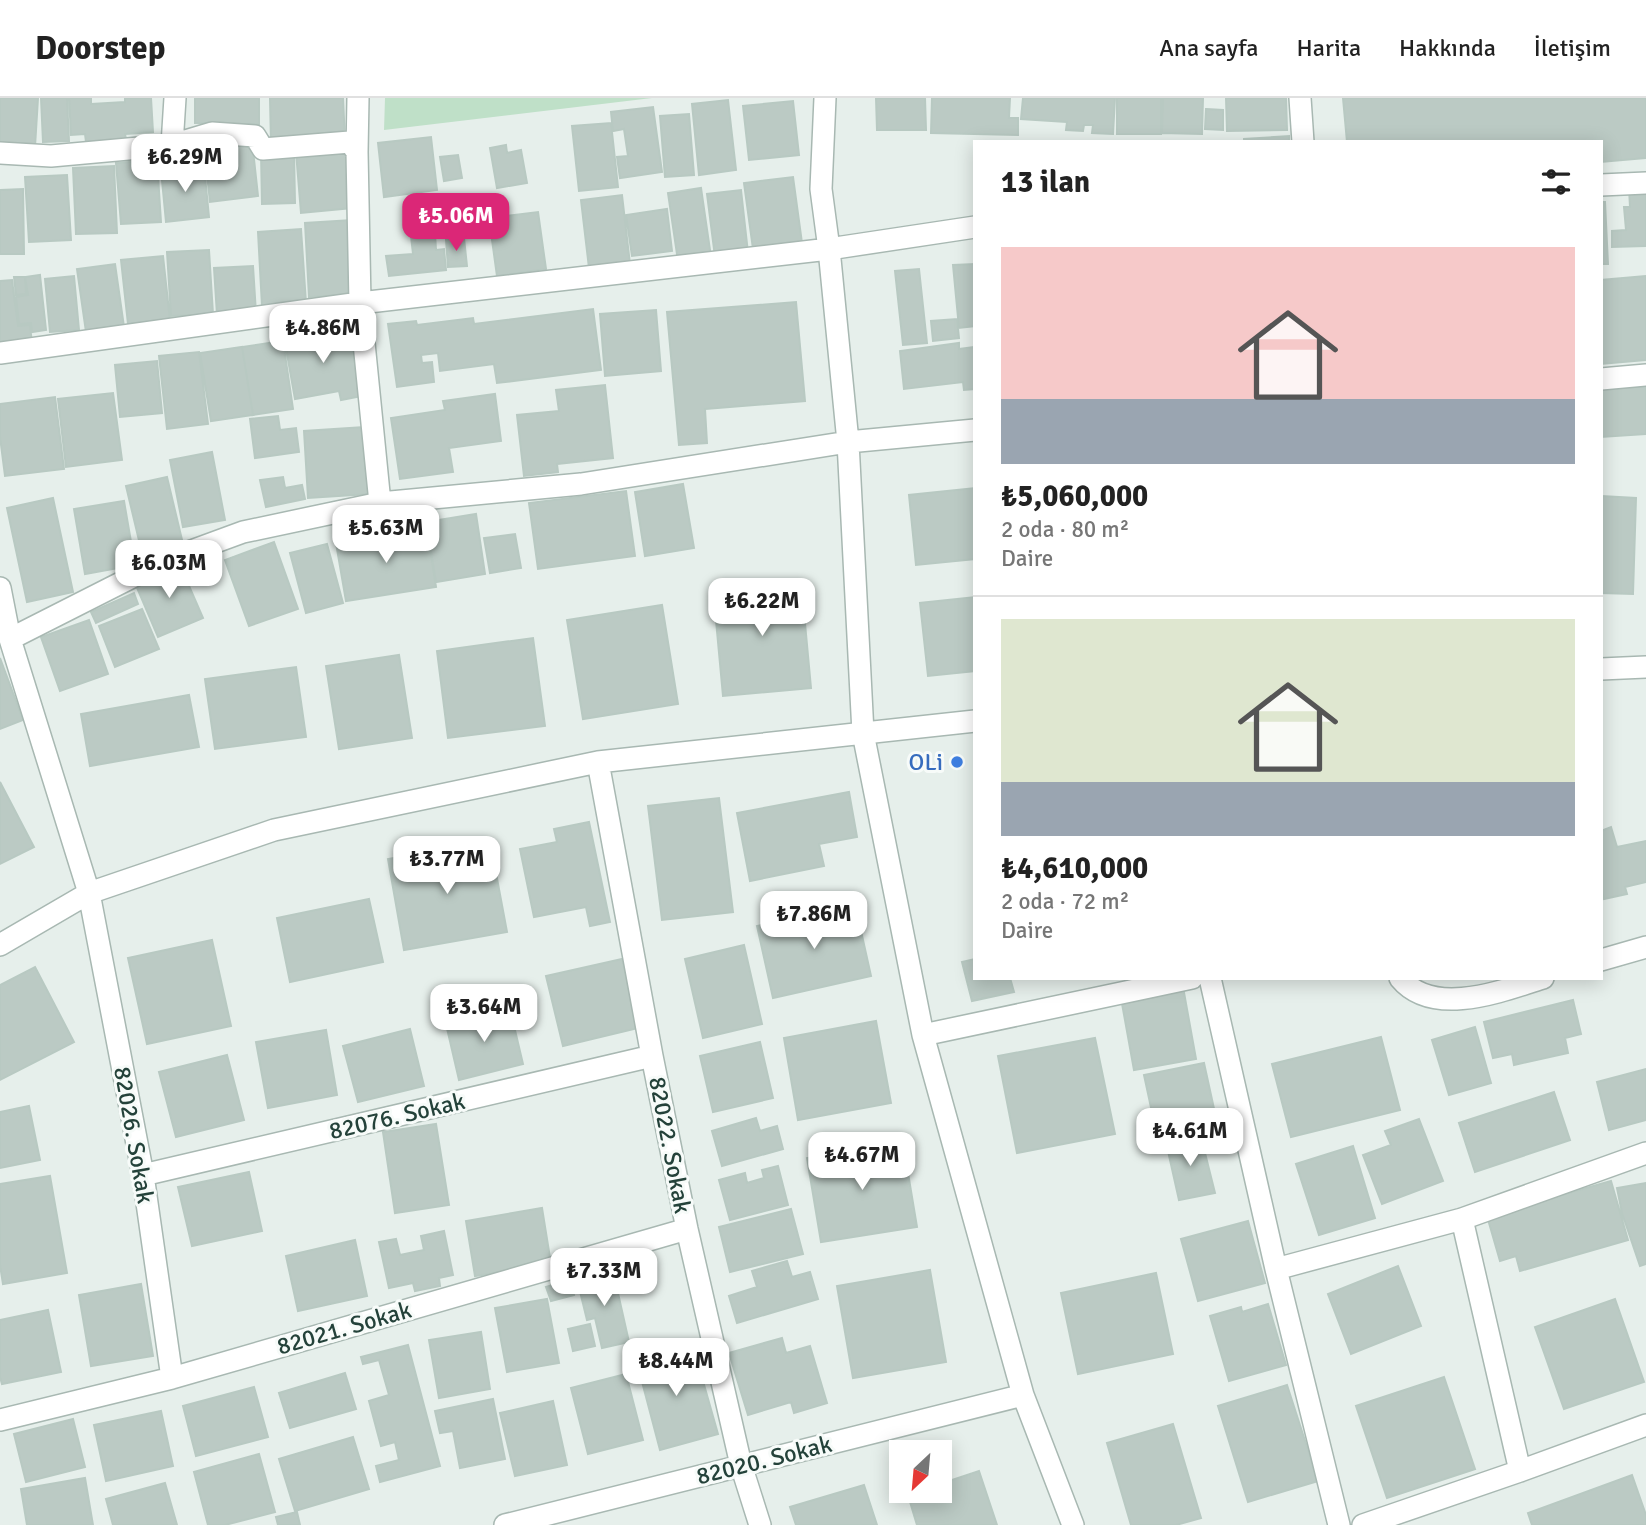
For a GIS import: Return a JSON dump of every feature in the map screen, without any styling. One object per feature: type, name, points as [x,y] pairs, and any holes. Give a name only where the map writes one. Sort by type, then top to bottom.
[{"type":"street","points":[[172,145],[175,98]]},
{"type":"street","points":[[358,98],[360,303],[380,503]]},
{"type":"street","points":[[825,98],[821,188],[848,442],[863,733],[923,1035],[1023,1395],[1073,1525]]},
{"type":"street","points":[[1300,98],[1303,140]]},
{"type":"street","points":[[0,153],[51,156],[172,145],[212,133],[255,136],[263,149],[351,142],[357,152]]},
{"type":"street","points":[[1603,186],[1646,183]]},
{"type":"street","points":[[0,353],[360,303],[829,249],[973,227]]},
{"type":"street","points":[[1603,379],[1646,375]]},
{"type":"street","points":[[10,639],[164,561],[243,532],[380,503],[581,484],[848,442],[973,430]]},
{"type":"street","name":"82026. Sokak","points":[[0,588],[10,639],[89,893],[143,1175],[172,1378]]},
{"type":"street","points":[[1603,670],[1646,667]]},
{"type":"street","points":[[0,945],[89,893],[274,830],[598,762],[973,721]]},
{"type":"street","name":"82022. Sokak","points":[[598,762],[652,1056],[687,1228],[741,1465],[760,1525]]},
{"type":"street","points":[[1603,959],[1646,947]]},
{"type":"street","points":[[923,1035],[1183,980]]},
{"type":"street","points":[[1210,980],[1276,1269],[1339,1525]]},
{"type":"street","points":[[1402,980],[1408,988],[1438,999],[1484,997],[1537,980]]},
{"type":"street","name":"82076. Sokak","points":[[143,1175],[652,1056]]},
{"type":"street","points":[[1276,1269],[1462,1219],[1646,1153]]},
{"type":"street","points":[[1462,1219],[1520,1471]]},
{"type":"street","name":"82021. Sokak","points":[[0,1420],[172,1378],[687,1228]]},
{"type":"street","name":"82020. Sokak","points":[[505,1525],[1023,1395]]},
{"type":"street","points":[[1363,1525],[1646,1425]]},
{"type":"green space","points":[[385,98],[652,98],[384,130]]},
{"type":"building","points":[[0,98],[38,98],[35,147],[0,144]]},
{"type":"building","points":[[41,98],[67,98],[69,141],[43,142]]},
{"type":"building","points":[[69,98],[91,98],[91,104],[125,102],[125,98],[151,98],[153,132],[125,134],[126,139],[86,142],[85,134],[71,135]]},
{"type":"building","points":[[195,98],[259,98],[259,124],[195,123]]},
{"type":"building","points":[[270,98],[343,98],[345,140],[271,143]]},
{"type":"building","points":[[876,98],[925,98],[926,130],[877,130]]},
{"type":"building","points":[[932,98],[1010,98],[1009,118],[1018,118],[1018,135],[931,133]]},
{"type":"building","points":[[1023,98],[1115,98],[1113,134],[1092,133],[1093,125],[1084,125],[1083,131],[1066,130],[1067,122],[1021,119]]},
{"type":"building","points":[[1117,98],[1161,98],[1161,134],[1117,134]]},
{"type":"building","points":[[1163,98],[1203,98],[1202,134],[1162,133]]},
{"type":"building","points":[[1226,98],[1286,98],[1287,130],[1227,131]]},
{"type":"building","points":[[1343,98],[1646,98],[1646,158],[1603,162],[1603,140],[1347,140]]},
{"type":"building","points":[[728,100],[736,170],[699,175],[692,104]]},
{"type":"building","points":[[793,101],[799,155],[749,160],[743,106]]},
{"type":"building","points":[[653,107],[662,172],[620,178],[617,157],[628,156],[624,129],[613,131],[611,112]]},
{"type":"building","points":[[1206,109],[1223,110],[1223,130],[1205,129]]},
{"type":"building","points":[[689,114],[694,175],[665,177],[660,116]]},
{"type":"building","points":[[611,123],[618,187],[579,191],[572,126]]},
{"type":"building","points":[[1289,136],[1289,140],[1244,139]]},
{"type":"building","points":[[431,137],[437,190],[384,197],[378,143]]},
{"type":"building","points":[[252,141],[258,196],[210,202],[204,146]]},
{"type":"building","points":[[506,145],[507,153],[521,150],[527,183],[497,188],[490,148]]},
{"type":"building","points":[[347,147],[352,208],[301,213],[296,152]]},
{"type":"building","points":[[294,152],[295,203],[262,204],[261,153]]},
{"type":"building","points":[[458,155],[462,178],[444,181],[440,157]]},
{"type":"building","points":[[157,160],[161,222],[121,224],[116,163]]},
{"type":"building","points":[[114,166],[117,233],[76,234],[73,168]]},
{"type":"building","points":[[204,166],[209,217],[166,222],[161,170]]},
{"type":"building","points":[[67,175],[71,240],[29,242],[25,177]]},
{"type":"building","points":[[793,177],[802,243],[753,249],[744,183]]},
{"type":"building","points":[[1646,187],[1646,246],[1612,247],[1612,231],[1626,230],[1624,207],[1630,207],[1629,188]]},
{"type":"building","points":[[701,188],[711,257],[678,261],[668,193]]},
{"type":"building","points":[[23,189],[24,254],[0,254],[0,190]]},
{"type":"building","points":[[741,190],[748,253],[715,257],[707,194]]},
{"type":"building","points":[[622,195],[630,264],[589,268],[581,200]]},
{"type":"building","points":[[1603,202],[1605,202],[1608,264],[1603,264]]},
{"type":"building","points":[[437,208],[438,226],[409,228],[408,211]]},
{"type":"building","points":[[667,209],[672,251],[632,256],[626,215]]},
{"type":"building","points":[[538,212],[546,269],[497,276],[489,218]]},
{"type":"building","points":[[352,220],[357,294],[309,297],[305,223]]},
{"type":"building","points":[[301,229],[306,303],[262,306],[258,232]]},
{"type":"building","points":[[435,233],[436,250],[444,249],[446,270],[389,276],[386,256],[413,254],[411,236]]},
{"type":"building","points":[[464,238],[467,266],[448,267],[446,240]]},
{"type":"building","points":[[209,250],[213,314],[171,316],[167,252]]},
{"type":"building","points":[[163,256],[170,320],[128,324],[121,260]]},
{"type":"building","points":[[115,264],[124,327],[86,332],[77,269]]},
{"type":"building","points":[[973,264],[973,326],[959,328],[953,265]]},
{"type":"building","points":[[253,266],[256,313],[217,315],[214,268]]},
{"type":"building","points":[[919,269],[927,343],[903,345],[895,271]]},
{"type":"building","points":[[40,275],[46,330],[32,332],[31,323],[19,324],[16,297],[28,295],[25,277]]},
{"type":"building","points":[[74,276],[79,330],[50,332],[45,279]]},
{"type":"building","points":[[1646,276],[1646,360],[1603,364],[1603,280]]},
{"type":"building","points":[[14,277],[25,277],[26,294],[16,295]]},
{"type":"building","points":[[12,280],[18,326],[30,325],[32,344],[0,347],[0,281]]},
{"type":"building","points":[[796,302],[805,401],[705,409],[707,443],[679,445],[667,312]]},
{"type":"building","points":[[593,309],[601,370],[497,383],[494,364],[440,371],[438,353],[421,355],[422,363],[432,362],[434,382],[397,387],[388,324],[416,321],[417,325],[473,318],[474,324]]},
{"type":"building","points":[[656,310],[661,371],[605,376],[600,314]]},
{"type":"building","points":[[957,319],[959,338],[933,341],[931,321]]},
{"type":"building","points":[[329,329],[330,337],[351,333],[362,396],[341,400],[339,391],[295,399],[284,337]]},
{"type":"building","points":[[283,341],[293,409],[253,415],[242,347]]},
{"type":"building","points":[[959,343],[959,349],[973,347],[973,389],[964,390],[963,382],[904,389],[900,351]]},
{"type":"building","points":[[242,347],[253,415],[211,421],[200,353]]},
{"type":"building","points":[[199,352],[208,424],[167,429],[159,356]]},
{"type":"building","points":[[157,361],[162,413],[120,417],[115,365]]},
{"type":"building","points":[[605,385],[613,458],[557,464],[558,472],[524,476],[517,415],[559,411],[556,390]]},
{"type":"building","points":[[1646,386],[1646,434],[1603,437],[1603,389]]},
{"type":"building","points":[[113,393],[122,460],[66,467],[58,399]]},
{"type":"building","points":[[495,394],[501,441],[449,448],[453,472],[400,479],[391,418],[445,410],[443,401]]},
{"type":"building","points":[[55,397],[64,469],[5,476],[0,437],[0,404]]},
{"type":"building","points":[[278,416],[280,430],[296,428],[299,452],[255,458],[250,419]]},
{"type":"building","points":[[364,427],[369,494],[308,498],[304,431]]},
{"type":"building","points":[[212,452],[225,520],[183,527],[170,460]]},
{"type":"building","points":[[167,477],[183,544],[142,553],[126,486]]},
{"type":"building","points":[[283,477],[285,488],[302,485],[305,499],[266,507],[260,480]]},
{"type":"building","points":[[683,484],[694,548],[645,556],[635,492]]},
{"type":"building","points":[[973,488],[973,559],[916,565],[909,495]]},
{"type":"building","points":[[626,491],[635,556],[538,569],[529,503]]},
{"type":"building","points":[[1603,496],[1636,498],[1633,594],[1603,593]]},
{"type":"building","points":[[53,498],[73,592],[27,602],[7,508]]},
{"type":"building","points":[[124,501],[135,565],[85,574],[74,509]]},
{"type":"building","points":[[476,514],[485,574],[436,582],[426,522]]},
{"type":"building","points":[[427,529],[436,587],[346,601],[336,543]]},
{"type":"building","points":[[515,534],[521,568],[490,573],[484,538]]},
{"type":"building","points":[[274,542],[298,609],[249,626],[225,560]]},
{"type":"building","points":[[327,544],[343,603],[306,613],[290,553]]},
{"type":"building","points":[[179,563],[203,618],[158,637],[135,583]]},
{"type":"building","points":[[801,580],[811,688],[723,696],[713,588]]},
{"type":"building","points":[[134,593],[138,604],[96,623],[91,612]]},
{"type":"building","points":[[973,597],[973,671],[928,676],[920,603]]},
{"type":"building","points":[[662,605],[678,704],[583,719],[567,620]]},
{"type":"building","points":[[142,609],[159,649],[115,667],[99,626]]},
{"type":"building","points":[[89,620],[108,674],[60,691],[41,637]]},
{"type":"building","points":[[533,638],[545,726],[448,738],[437,651]]},
{"type":"building","points":[[399,655],[412,738],[339,749],[326,666]]},
{"type":"building","points":[[0,658],[23,720],[0,729]]},
{"type":"building","points":[[296,667],[306,737],[215,749],[205,679]]},
{"type":"building","points":[[189,695],[199,747],[90,766],[81,714]]},
{"type":"building","points":[[0,782],[34,847],[0,864]]},
{"type":"building","points":[[849,792],[857,837],[819,844],[824,866],[750,881],[737,813]]},
{"type":"building","points":[[719,798],[733,912],[662,920],[648,806]]},
{"type":"building","points":[[589,822],[610,922],[590,926],[586,907],[534,917],[520,849],[557,842],[554,829]]},
{"type":"building","points":[[1611,827],[1617,847],[1646,841],[1646,882],[1625,887],[1627,894],[1604,899],[1603,895],[1603,830]]},
{"type":"building","points":[[490,841],[507,932],[404,950],[388,859]]},
{"type":"building","points":[[369,899],[383,962],[290,982],[277,918]]},
{"type":"building","points":[[855,904],[871,976],[773,998],[757,926]]},
{"type":"building","points":[[212,940],[231,1026],[147,1044],[128,958]]},
{"type":"building","points":[[744,945],[762,1024],[703,1038],[685,959]]},
{"type":"building","points":[[622,959],[638,1028],[563,1046],[546,976]]},
{"type":"building","points":[[973,959],[973,980],[1011,980],[1014,992],[972,1001],[962,962]]},
{"type":"building","points":[[35,967],[74,1042],[0,1080],[0,985]]},
{"type":"building","points":[[1183,987],[1196,1059],[1134,1070],[1121,998]]},
{"type":"building","points":[[1573,1000],[1581,1034],[1565,1038],[1568,1053],[1514,1065],[1512,1054],[1493,1058],[1484,1022]]},
{"type":"building","points":[[510,1009],[523,1064],[459,1080],[446,1024]]},
{"type":"building","points":[[876,1021],[891,1103],[798,1120],[784,1038]]},
{"type":"building","points":[[1475,1027],[1491,1083],[1449,1095],[1432,1040]]},
{"type":"building","points":[[410,1029],[424,1086],[358,1102],[343,1046]]},
{"type":"building","points":[[326,1030],[337,1095],[268,1108],[256,1042]]},
{"type":"building","points":[[1381,1037],[1400,1110],[1291,1137],[1272,1064]]},
{"type":"building","points":[[1095,1038],[1115,1134],[1017,1153],[998,1056]]},
{"type":"building","points":[[760,1042],[773,1098],[713,1112],[700,1056]]},
{"type":"building","points":[[227,1055],[244,1120],[176,1137],[159,1072]]},
{"type":"building","points":[[1204,1063],[1218,1127],[1158,1140],[1144,1075]]},
{"type":"building","points":[[1646,1069],[1646,1120],[1609,1130],[1597,1082]]},
{"type":"building","points":[[1554,1092],[1570,1140],[1475,1172],[1459,1123]]},
{"type":"building","points":[[29,1106],[40,1160],[0,1168],[0,1112]]},
{"type":"building","points":[[756,1118],[760,1131],[777,1126],[783,1149],[722,1166],[712,1131]]},
{"type":"building","points":[[1419,1119],[1443,1181],[1382,1204],[1363,1155],[1391,1145],[1385,1131]]},
{"type":"building","points":[[436,1124],[449,1205],[395,1213],[383,1132]]},
{"type":"building","points":[[1201,1137],[1215,1193],[1179,1200],[1166,1142]]},
{"type":"building","points":[[903,1143],[917,1227],[821,1242],[807,1158]]},
{"type":"building","points":[[1353,1146],[1375,1218],[1319,1235],[1296,1164]]},
{"type":"building","points":[[778,1166],[788,1205],[730,1220],[719,1180],[745,1173],[747,1183],[764,1178],[762,1170]]},
{"type":"building","points":[[249,1172],[262,1231],[192,1246],[178,1187]]},
{"type":"building","points":[[50,1176],[67,1273],[3,1284],[0,1265],[0,1184]]},
{"type":"building","points":[[1611,1181],[1628,1240],[1520,1271],[1516,1256],[1500,1261],[1487,1216]]},
{"type":"building","points":[[1646,1183],[1646,1264],[1640,1266],[1622,1213],[1617,1188]]},
{"type":"building","points":[[542,1208],[551,1264],[475,1276],[466,1221]]},
{"type":"building","points":[[791,1209],[803,1254],[730,1272],[719,1227]]},
{"type":"building","points":[[1248,1221],[1265,1283],[1198,1301],[1181,1239]]},
{"type":"building","points":[[444,1231],[453,1275],[439,1278],[440,1286],[415,1291],[413,1283],[389,1288],[379,1242],[396,1239],[400,1255],[424,1250],[421,1236]]},
{"type":"building","points":[[355,1240],[367,1296],[298,1311],[286,1256]]},
{"type":"building","points":[[787,1261],[792,1277],[810,1272],[818,1299],[737,1323],[729,1296],[757,1287],[752,1271]]},
{"type":"building","points":[[1398,1266],[1421,1326],[1351,1354],[1328,1294]]},
{"type":"building","points":[[930,1270],[946,1362],[853,1378],[837,1286]]},
{"type":"building","points":[[613,1271],[629,1342],[602,1348],[595,1318],[587,1320],[577,1279]]},
{"type":"building","points":[[1156,1273],[1173,1354],[1078,1374],[1061,1293]]},
{"type":"building","points":[[570,1280],[574,1295],[551,1301],[546,1287]]},
{"type":"building","points":[[141,1284],[153,1356],[91,1366],[79,1295]]},
{"type":"building","points":[[547,1299],[559,1363],[507,1372],[495,1308]]},
{"type":"building","points":[[1615,1299],[1644,1382],[1564,1409],[1535,1327]]},
{"type":"building","points":[[1268,1304],[1286,1365],[1229,1381],[1210,1316],[1241,1307],[1242,1312]]},
{"type":"building","points":[[48,1310],[61,1372],[2,1384],[0,1320]]},
{"type":"building","points":[[590,1324],[595,1346],[573,1351],[568,1329]]},
{"type":"building","points":[[481,1332],[490,1389],[439,1398],[429,1340]]},
{"type":"building","points":[[782,1338],[786,1353],[810,1346],[827,1403],[794,1413],[791,1402],[748,1415],[729,1353]]},
{"type":"building","points":[[408,1345],[440,1466],[380,1482],[376,1466],[399,1460],[395,1442],[381,1446],[369,1401],[389,1395],[379,1360],[363,1364],[361,1357]]},
{"type":"building","points":[[672,1346],[677,1365],[697,1360],[718,1434],[660,1450],[635,1355]]},
{"type":"building","points":[[345,1373],[356,1409],[290,1428],[279,1393]]},
{"type":"building","points":[[626,1374],[643,1440],[588,1454],[571,1388]]},
{"type":"building","points":[[1444,1377],[1475,1469],[1387,1498],[1356,1406]]},
{"type":"building","points":[[1287,1385],[1318,1481],[1248,1502],[1218,1406]]},
{"type":"building","points":[[254,1387],[268,1437],[196,1456],[183,1406]]},
{"type":"building","points":[[493,1399],[505,1459],[460,1468],[453,1431],[440,1433],[435,1411]]},
{"type":"building","points":[[553,1401],[567,1465],[515,1476],[500,1413]]},
{"type":"building","points":[[161,1411],[173,1466],[106,1481],[94,1425]]},
{"type":"building","points":[[73,1419],[85,1467],[26,1482],[14,1434]]},
{"type":"building","points":[[1173,1424],[1201,1518],[1176,1525],[1131,1525],[1107,1443]]},
{"type":"building","points":[[353,1437],[369,1489],[295,1511],[279,1459]]},
{"type":"building","points":[[259,1454],[275,1512],[225,1525],[208,1525],[194,1472]]},
{"type":"building","points":[[979,1471],[997,1525],[917,1525],[910,1503],[952,1503],[952,1480]]},
{"type":"building","points":[[1632,1475],[1646,1515],[1646,1525],[1532,1525],[1528,1513]]},
{"type":"building","points":[[85,1478],[93,1525],[27,1525],[21,1489]]},
{"type":"building","points":[[165,1483],[177,1525],[113,1525],[106,1499]]},
{"type":"building","points":[[864,1485],[877,1525],[796,1525],[790,1507]]},
{"type":"building","points":[[297,1512],[300,1525],[278,1525],[276,1517]]},
{"type":"place","name":"OLi","points":[[957,762]]}]
